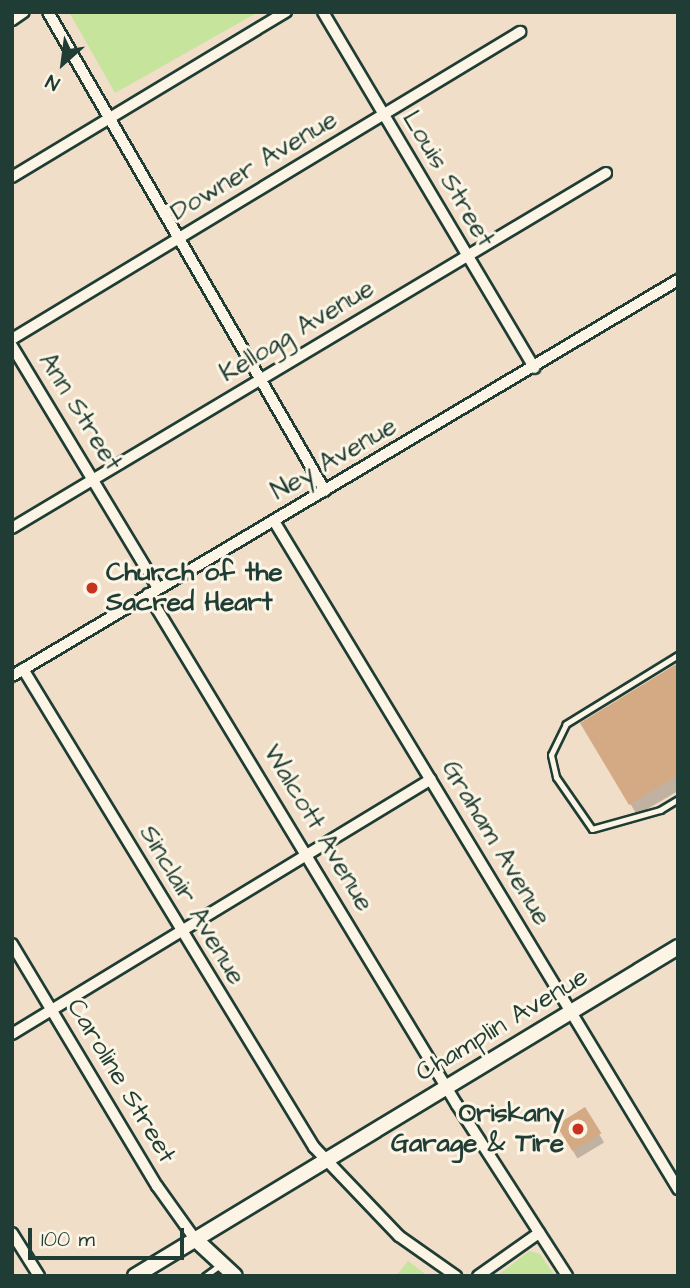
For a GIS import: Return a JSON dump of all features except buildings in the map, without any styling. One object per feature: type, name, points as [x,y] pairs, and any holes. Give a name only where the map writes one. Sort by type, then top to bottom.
[{"type":"street","points":[[12,20],[24,12]]},
{"type":"street","points":[[48,12],[181,236],[325,491]]},
{"type":"street","points":[[12,177],[286,12]]},
{"type":"street","name":"Louis Street","points":[[323,12],[534,368]]},
{"type":"street","name":"Downer Avenue","points":[[12,339],[520,33]]},
{"type":"street","name":"Kellogg Avenue","points":[[12,528],[606,173]]},
{"type":"street","name":"Ney Avenue","points":[[12,676],[678,280]]},
{"type":"street","name":"Ann Street","points":[[12,346],[109,503]]},
{"type":"street","name":"Walcott Avenue","points":[[109,503],[153,591],[307,855],[446,1087],[567,1276]]},
{"type":"street","name":"Graham Avenue","points":[[274,521],[678,1189]]},
{"type":"street","name":"Sinclair Avenue","points":[[23,669],[293,1118],[325,1161],[398,1236],[456,1276]]},
{"type":"street","points":[[12,1034],[431,779]]},
{"type":"street","name":"Caroline Street","points":[[12,944],[157,1186],[195,1239]]},
{"type":"street","name":"Champlin Avenue","points":[[135,1276],[156,1271],[195,1239],[678,947]]},
{"type":"street","points":[[12,1233],[39,1276]]},
{"type":"street","points":[[478,1276],[539,1233]]},
{"type":"street","points":[[195,1239],[235,1276]]},
{"type":"lane","points":[[678,655],[566,724],[551,755],[556,777],[592,829],[660,810],[678,799]]},
{"type":"lane","points":[[205,1276],[222,1264]]},
{"type":"green space","points":[[69,12],[258,12],[115,93]]},
{"type":"green space","points":[[529,1251],[540,1254],[555,1276],[497,1276]]},
{"type":"green space","points":[[408,1261],[428,1276],[396,1276]]},
{"type":"place","name":"Church of the Sacred Heart","points":[[92,588]]},
{"type":"place","name":"Oriskany Garage & Tire","points":[[578,1129]]}]
